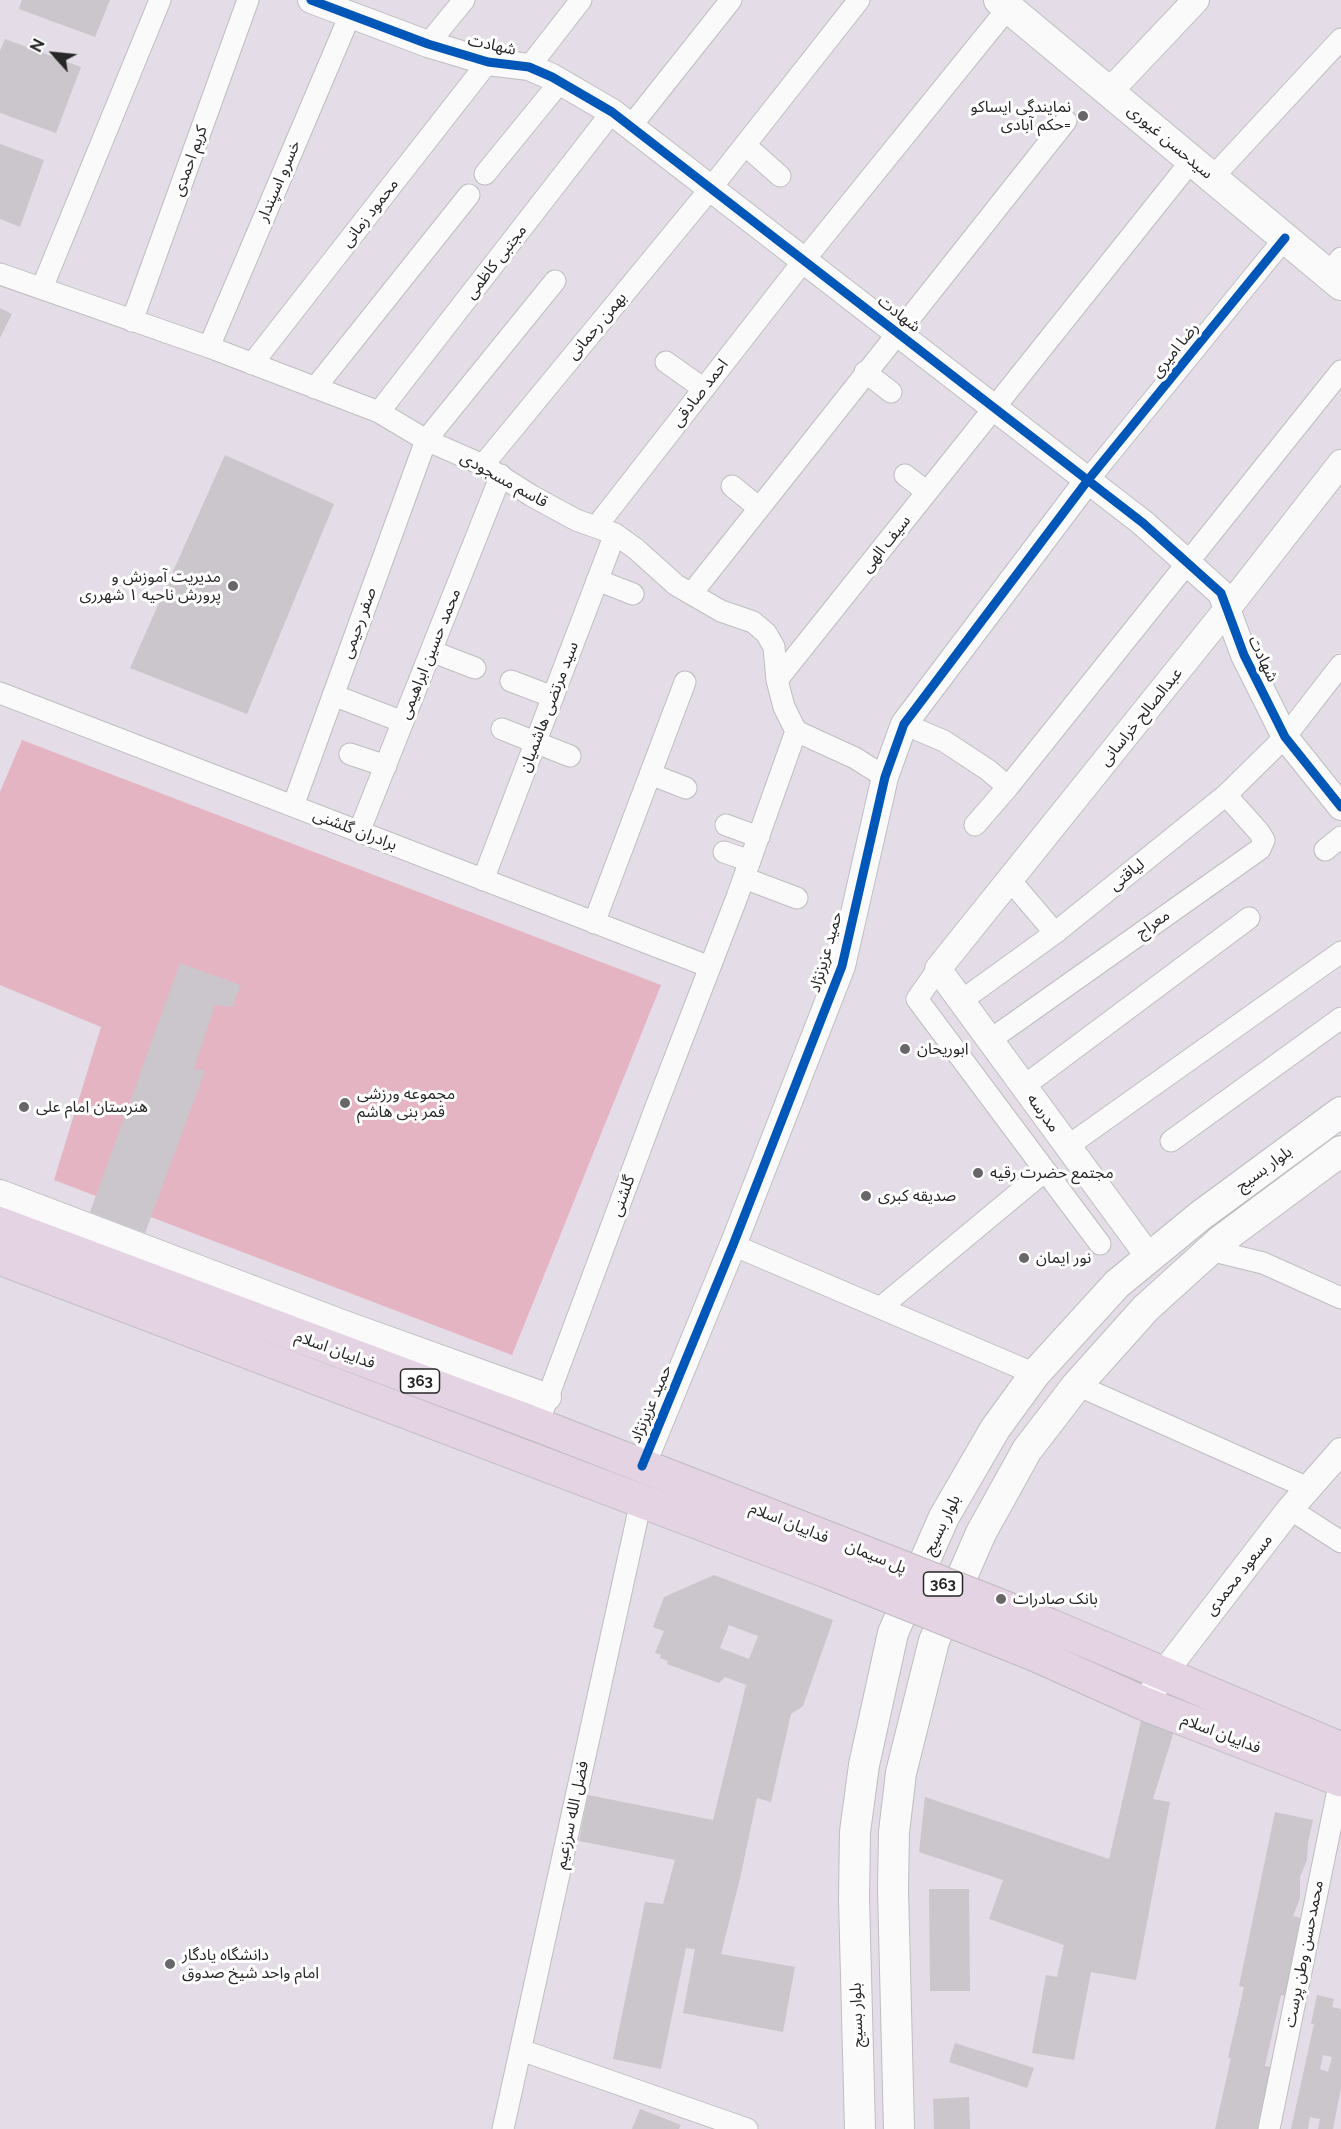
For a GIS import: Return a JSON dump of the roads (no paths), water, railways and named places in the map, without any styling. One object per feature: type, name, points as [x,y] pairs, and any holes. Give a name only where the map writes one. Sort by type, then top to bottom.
[{"type":"main road","name":"سیدحسن غیوری","points":[[1013,6],[1109,92],[1285,238],[1337,272]]},
{"type":"main road","name":"بلوار بسیج","points":[[860,2129],[854,1899],[855,1832],[864,1765],[892,1633],[944,1517],[995,1429],[1035,1374],[1117,1284],[1200,1216],[1341,1112]]},
{"type":"main road","name":"بلوار بسیج","points":[[899,2129],[893,1890],[894,1832],[901,1773],[934,1641],[981,1533],[1027,1450],[1077,1385],[1146,1308],[1210,1250],[1339,1156]]},
{"type":"main road","name":"فداییان اسلام","points":[[0,1224],[543,1411],[642,1466],[832,1556]]},
{"type":"main road","name":"فداییان اسلام","points":[[0,1258],[641,1501],[832,1556]]},
{"type":"main road","name":"پل سیمان","points":[[832,1556],[1049,1625]]},
{"type":"main road","name":"پل سیمان","points":[[832,1556],[1036,1655]]},
{"type":"main road","name":"فداییان اسلام","points":[[1049,1625],[1163,1674],[1341,1770]]},
{"type":"main road","name":"فداییان اسلام","points":[[1036,1655],[1145,1704],[1341,1770]]},
{"type":"street","points":[[42,288],[160,0]]},
{"type":"street","name":"کریم احمدی","points":[[132,321],[248,0]]},
{"type":"street","name":"شهادت","points":[[311,0],[428,44],[488,62],[529,67],[560,82],[622,119],[805,259],[1143,523],[1221,593],[1244,655],[1285,737],[1339,798]]},
{"type":"street","points":[[428,44],[464,0]]},
{"type":"street","points":[[529,67],[581,0]]},
{"type":"street","name":"مجتبی کاظمی","points":[[379,412],[622,119],[731,0]]},
{"type":"street","name":"بهمن رحمانی","points":[[492,470],[860,0]]},
{"type":"street","points":[[1109,92],[1196,0]]},
{"type":"street","name":"احمد صادقی","points":[[605,531],[704,389],[805,259],[1013,6]]},
{"type":"street","name":"خسرو اسپندار","points":[[209,347],[350,15]]},
{"type":"street","name":"سیف الهی","points":[[777,680],[994,408],[1202,169],[1341,39]]},
{"type":"street","name":"محمود زمانی","points":[[252,364],[488,62]]},
{"type":"street","points":[[485,174],[560,82]]},
{"type":"street","points":[[692,593],[1066,121]]},
{"type":"street","points":[[745,146],[780,176]]},
{"type":"street","points":[[315,388],[469,195]]},
{"type":"street","name":"رضا امیری","points":[[1088,480],[1285,238]]},
{"type":"street","name":"قاسم مسجودی","points":[[0,274],[209,347],[379,412],[426,440],[492,470],[532,496],[576,520],[605,531],[636,549],[676,585],[721,611],[753,622],[766,633],[774,647],[777,680],[784,707],[796,731]]},
{"type":"street","name":"صفر رحیمی","points":[[293,806],[426,440],[555,281]]},
{"type":"street","points":[[666,362],[704,389]]},
{"type":"street","points":[[975,825],[1008,787],[1341,371]]},
{"type":"street","points":[[865,372],[891,392]]},
{"type":"street","name":"عبدالصالح خراسانی","points":[[938,969],[1228,608],[1341,463]]},
{"type":"street","name":"محمد حسین ابراهیمی","points":[[359,832],[431,651],[492,470]]},
{"type":"street","points":[[905,475],[927,492]]},
{"type":"street","name":"حمید عزیزنژاد","points":[[642,1466],[733,1245],[842,966],[885,777],[904,724],[1088,480]]},
{"type":"street","points":[[732,486],[759,508]]},
{"type":"street","name":"سید مرتضی هاشمیان","points":[[483,879],[597,580],[605,531]]},
{"type":"street","points":[[597,580],[633,594]]},
{"type":"street","points":[[431,651],[475,668]]},
{"type":"street","name":"لیاقتی","points":[[961,1001],[1055,933],[1226,795],[1285,737],[1341,665]]},
{"type":"street","points":[[511,681],[553,697]]},
{"type":"street","points":[[594,923],[686,682]]},
{"type":"street","name":"برادران گلشنی","points":[[0,693],[710,967]]},
{"type":"street","points":[[333,695],[403,722]]},
{"type":"street","points":[[904,724],[944,741],[988,770],[1008,787]]},
{"type":"street","points":[[502,729],[570,756]]},
{"type":"street","points":[[796,731],[855,759],[885,777]]},
{"type":"street","name":"گلشنی","points":[[543,1411],[747,870],[796,731]]},
{"type":"street","points":[[350,754],[386,766]]},
{"type":"street","points":[[650,774],[686,788]]},
{"type":"street","name":"معراج","points":[[990,1040],[1260,849],[1264,840],[1259,832],[1226,795]]},
{"type":"street","points":[[726,825],[759,837]]},
{"type":"street","points":[[724,852],[747,870],[797,898]]},
{"type":"street","points":[[1010,880],[1055,933]]},
{"type":"street","points":[[1024,1086],[1250,918]]},
{"type":"street","points":[[1068,1146],[1341,952]]},
{"type":"street","points":[[938,969],[917,999],[1100,1244]]},
{"type":"street","name":"مدرسه","points":[[938,969],[1149,1257]]},
{"type":"street","points":[[1171,1141],[1341,1018]]},
{"type":"street","points":[[880,1308],[1045,1171]]},
{"type":"street","points":[[0,1193],[342,1323],[543,1411]]},
{"type":"street","points":[[733,1245],[1035,1374]]},
{"type":"street","points":[[1210,1250],[1263,1263],[1341,1299]]},
{"type":"street","points":[[1077,1385],[1308,1488]]},
{"type":"street","name":"مسعود محمدی","points":[[1145,1704],[1163,1674],[1290,1509],[1341,1451]]},
{"type":"street","name":"فضل الله سرزعیم","points":[[503,2129],[641,1501]]},
{"type":"street","points":[[1290,1509],[1341,1542]]},
{"type":"street","name":"محمدحسن وطن پرست","points":[[1269,2129],[1341,1770]]},
{"type":"street","points":[[521,2050],[699,2120],[747,2129]]},
{"type":"place","name":"نمایندگی ایساکو حکم آبادی=","points":[[1083,116]]},
{"type":"place","name":"مدیریت آموزش و پرورش ناحیه ۱ شهرری","points":[[233,586]]},
{"type":"place","name":"ابوریحان","points":[[905,1049]]},
{"type":"place","name":"مجموعه ورزشی قمر بنی هاشم","points":[[345,1103]]},
{"type":"place","name":"هنرستان امام علی","points":[[24,1107]]},
{"type":"place","name":"مجتمع حضرت رقیه","points":[[978,1173]]},
{"type":"place","name":"صدیقه کبری","points":[[866,1196]]},
{"type":"place","name":"نور ایمان","points":[[1024,1258]]},
{"type":"place","name":"بانک صادرات","points":[[1001,1599]]},
{"type":"place","name":"دانشگاه یادگار امام واحد شیخ صدوق","points":[[170,1964]]}]
